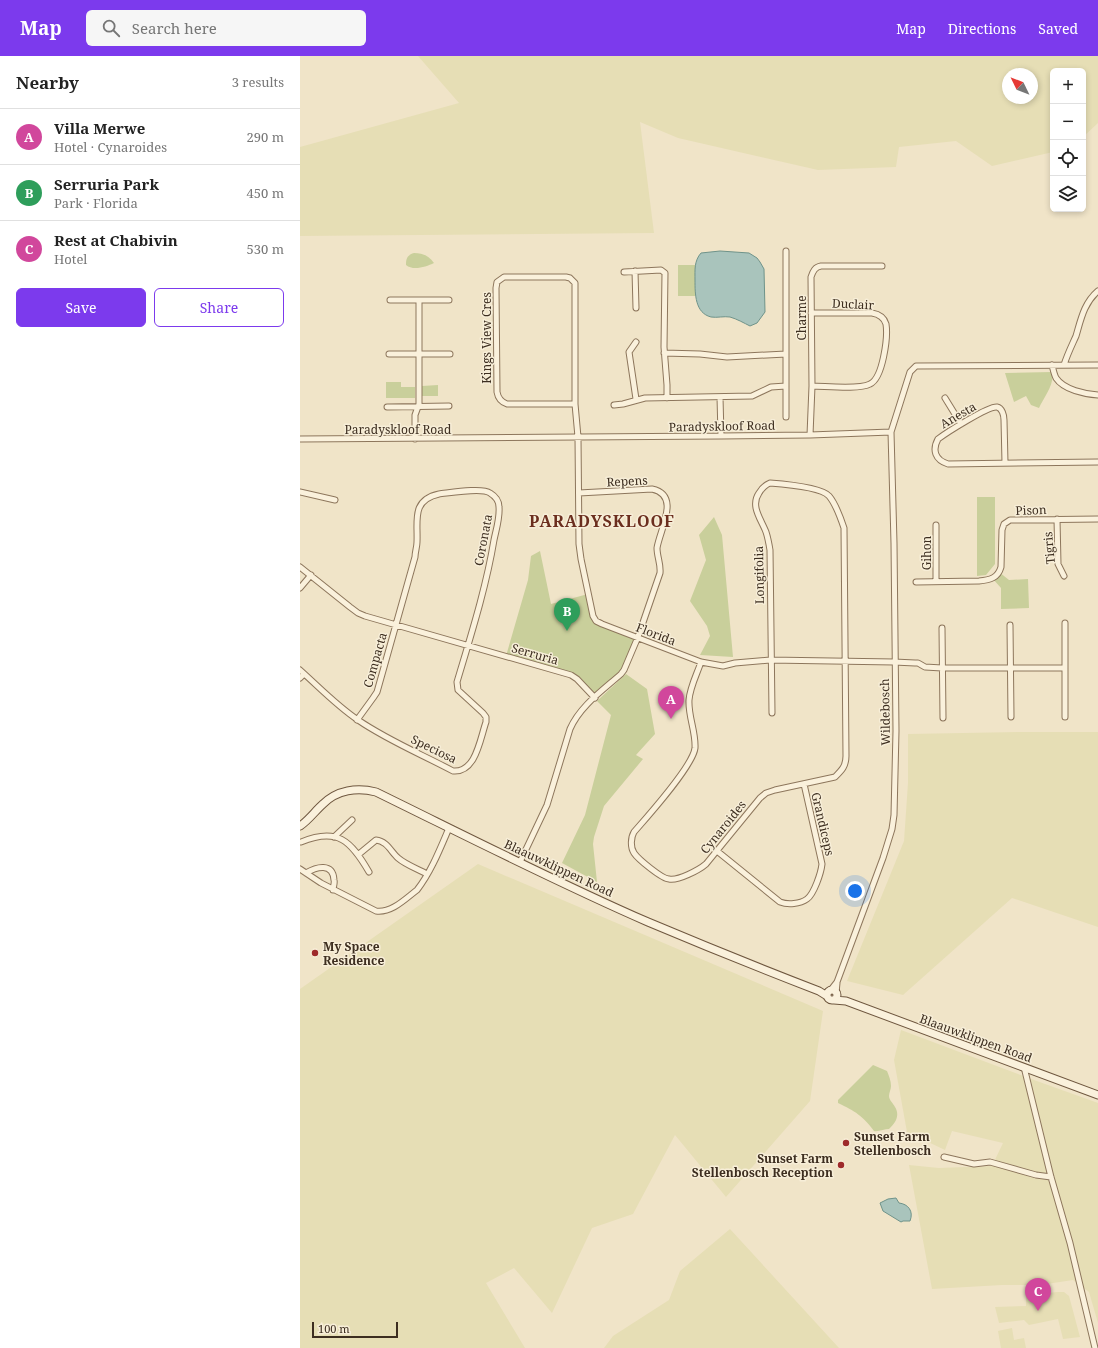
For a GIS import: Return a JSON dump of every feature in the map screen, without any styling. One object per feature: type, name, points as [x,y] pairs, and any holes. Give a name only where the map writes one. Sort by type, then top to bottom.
[{"type":"street","points":[[786,251],[786,417]]},
{"type":"street","name":"Charme","points":[[810,435],[812,386],[811,277],[813,272],[816,268],[821,266],[882,266]]},
{"type":"street","points":[[624,272],[661,270],[665,273],[664,353],[667,398]]},
{"type":"street","points":[[635,271],[636,308]]},
{"type":"street","name":"Kings View Cres","points":[[576,404],[507,404],[498,397],[496,392],[496,288],[498,282],[504,277],[566,277],[570,278],[575,283],[576,404],[578,437]]},
{"type":"street","points":[[1064,365],[1085,306],[1091,297],[1098,291]]},
{"type":"street","points":[[390,300],[449,300]]},
{"type":"street","points":[[415,439],[415,415],[418,406],[419,300]]},
{"type":"street","name":"Duclair","points":[[811,313],[872,313],[881,316],[886,324],[885,351],[877,378],[874,382],[862,387],[812,386]]},
{"type":"street","points":[[636,342],[629,352],[636,399]]},
{"type":"street","points":[[664,353],[700,354],[717,357],[786,354]]},
{"type":"street","points":[[389,354],[450,354]]},
{"type":"street","points":[[1052,365],[1056,377],[1063,384],[1079,392],[1098,395]]},
{"type":"street","points":[[891,432],[910,372],[916,366],[1098,365]]},
{"type":"street","points":[[614,405],[645,398],[752,396],[771,386],[786,386]]},
{"type":"street","points":[[720,397],[721,436]]},
{"type":"street","points":[[945,398],[961,424]]},
{"type":"street","points":[[387,407],[449,406]]},
{"type":"street","name":"Anesta","points":[[1005,463],[1004,414],[1000,409],[992,407],[961,424],[938,439],[936,443],[936,458],[939,461],[948,464],[1098,462]]},
{"type":"street","name":"Paradyskloof Road","points":[[300,440],[810,435],[891,432]]},
{"type":"street","name":"Wildebosch","points":[[832,994],[883,858],[892,829],[895,802],[896,731],[894,662],[894,543],[891,432]]},
{"type":"street","name":"Florida","points":[[578,437],[579,544],[593,616],[596,621],[602,624],[701,662],[723,666],[735,663],[770,660],[894,662],[915,663],[925,667],[942,668],[1065,668]]},
{"type":"street","name":"Longifolia","points":[[772,713],[770,660],[770,550],[766,532],[754,502],[765,485],[770,483],[824,492],[830,496],[842,519],[844,534],[845,662]]},
{"type":"street","name":"Repens","points":[[579,493],[652,489],[662,494],[668,502],[657,548],[660,573],[638,637],[621,674],[595,698]]},
{"type":"street","name":"Coronata","points":[[395,625],[415,557],[417,543],[416,519],[418,508],[427,498],[432,495],[481,490],[486,491],[495,497],[500,507],[493,551],[468,645]]},
{"type":"street","points":[[300,492],[335,500]]},
{"type":"street","name":"Tigris","points":[[1057,519],[1058,564],[1064,576]]},
{"type":"street","name":"Pison","points":[[916,582],[979,581],[994,578],[1000,571],[1001,567],[1002,530],[1004,524],[1010,520],[1098,519]]},
{"type":"street","name":"Gihon","points":[[936,525],[936,581]]},
{"type":"street","name":"Serruria","points":[[300,566],[358,613],[395,625],[571,674],[577,678],[595,698]]},
{"type":"street","points":[[300,588],[311,575]]},
{"type":"street","points":[[1065,623],[1065,717]]},
{"type":"street","name":"Compacta","points":[[357,720],[377,692],[395,625]]},
{"type":"street","points":[[1010,625],[1011,717]]},
{"type":"street","points":[[942,628],[942,718]]},
{"type":"street","name":"Speciosa","points":[[302,672],[357,720],[376,732],[453,771],[459,771],[464,769],[474,759],[486,722],[484,713],[458,690],[457,685],[468,645]]},
{"type":"street","name":"Cynaroides","points":[[701,662],[689,700],[695,749],[693,756],[685,770],[632,835],[634,853],[637,857],[661,876],[669,880],[679,878],[702,868],[760,798],[766,793],[835,777],[841,771],[844,767],[846,756],[845,662]]},
{"type":"street","points":[[300,678],[302,672]]},
{"type":"street","points":[[520,862],[548,805],[570,729],[577,716],[595,698]]},
{"type":"street","name":"Grandiceps","points":[[717,850],[780,902],[791,904],[808,899],[819,876],[822,864],[804,784]]},
{"type":"street","name":"Blaauwklippen Road","points":[[300,826],[330,798],[345,791],[362,789],[376,792],[520,862],[647,921],[736,959],[1098,1095]]},
{"type":"street","points":[[334,837],[352,820]]},
{"type":"street","points":[[300,869],[321,884],[333,890],[376,910],[384,911],[394,907],[417,890],[427,874],[449,828]]},
{"type":"street","points":[[301,842],[318,837],[334,837],[348,843],[359,854],[369,872]]},
{"type":"street","points":[[359,854],[376,840],[379,840],[385,843],[400,860],[427,874]]},
{"type":"street","points":[[306,873],[316,868],[326,868],[330,871],[334,880],[333,890]]},
{"type":"street","points":[[1024,1067],[1051,1177],[1070,1243],[1095,1348]]},
{"type":"street","points":[[944,1157],[974,1164],[990,1162],[1036,1175],[1051,1177]]},
{"type":"shaded area","points":[[418,56],[1098,56],[1098,123],[1086,134],[1086,68],[1050,68],[1050,153],[992,166],[956,141],[899,147],[896,167],[818,170],[678,138],[640,122],[654,233],[300,236],[300,147],[459,103]]},
{"type":"shaded area","points":[[1098,732],[1098,927],[1012,898],[903,995],[847,981],[904,841],[908,783],[908,734]]},
{"type":"shaded area","points":[[478,864],[823,1011],[810,1101],[726,1197],[675,1135],[633,1214],[592,1228],[552,1313],[514,1268],[486,1283],[525,1348],[300,1348],[300,989]]},
{"type":"shaded area","points":[[901,1030],[1098,1103],[1098,1323],[1089,1292],[1073,1280],[1040,1285],[1002,1285],[932,1289],[909,1165],[939,1168],[992,1166],[1003,1143],[952,1131],[945,1150],[907,1132],[894,1060]]},
{"type":"shaded area","points":[[730,1229],[839,1348],[604,1348],[613,1336],[669,1300],[680,1271]]},
{"type":"shaded area","points":[[1064,1292],[1069,1296],[1080,1337],[1063,1339],[1058,1319],[1029,1325],[1024,1320],[999,1323],[995,1307],[1026,1306],[1026,1295]]},
{"type":"shaded area","points":[[1012,1328],[1014,1340],[1024,1338],[1026,1348],[1001,1348],[998,1331]]},
{"type":"green space","points":[[414,253],[426,255],[434,263],[420,268],[409,267],[406,265],[408,256]]},
{"type":"green space","points":[[678,265],[695,265],[695,296],[678,296]]},
{"type":"green space","points":[[1052,372],[1053,377],[1051,386],[1039,408],[1031,405],[1026,396],[1014,402],[1005,373]]},
{"type":"green space","points":[[386,382],[401,382],[401,387],[415,387],[415,398],[386,398]]},
{"type":"green space","points":[[438,385],[438,396],[422,396],[422,386]]},
{"type":"green space","points":[[977,497],[995,497],[995,564],[986,575],[977,576]]},
{"type":"green space","points":[[714,517],[722,535],[733,657],[700,655],[710,636],[707,626],[690,601],[706,560],[699,535]]},
{"type":"green space","points":[[540,551],[551,604],[588,594],[596,621],[638,637],[624,670],[595,698],[577,679],[506,656],[528,580],[531,556]]},
{"type":"green space","points":[[999,572],[1009,580],[1028,579],[1029,608],[1001,609],[1001,588],[993,579]]},
{"type":"green space","points":[[626,674],[647,689],[655,734],[636,755],[643,759],[604,806],[593,844],[597,882],[562,863],[585,815],[611,715],[597,701]]},
{"type":"green space","points":[[873,1065],[887,1071],[891,1084],[889,1097],[897,1113],[894,1124],[889,1129],[877,1131],[874,1131],[858,1114],[838,1103],[838,1100]]},
{"type":"water","points":[[720,251],[749,253],[757,258],[764,269],[765,312],[757,323],[750,326],[730,317],[711,317],[702,312],[699,307],[695,285],[695,269],[697,259],[701,253]]},
{"type":"water","points":[[896,1198],[899,1203],[907,1206],[911,1211],[910,1221],[901,1222],[883,1211],[880,1203],[888,1199]]},
{"type":"place","name":"Serruria Park","points":[[567,631]]},
{"type":"place","name":"Villa Merwe","points":[[671,719]]},
{"type":"place","name":"My Space Residence","points":[[315,953]]},
{"type":"place","name":"Sunset Farm Stellenbosch","points":[[846,1143]]},
{"type":"place","name":"Sunset Farm Stellenbosch Reception","points":[[841,1165]]},
{"type":"place","name":"Rest at Chabivin","points":[[1038,1311]]},
{"type":"district","name":"PARADYSKLOOF","points":[[602,521]]}]
